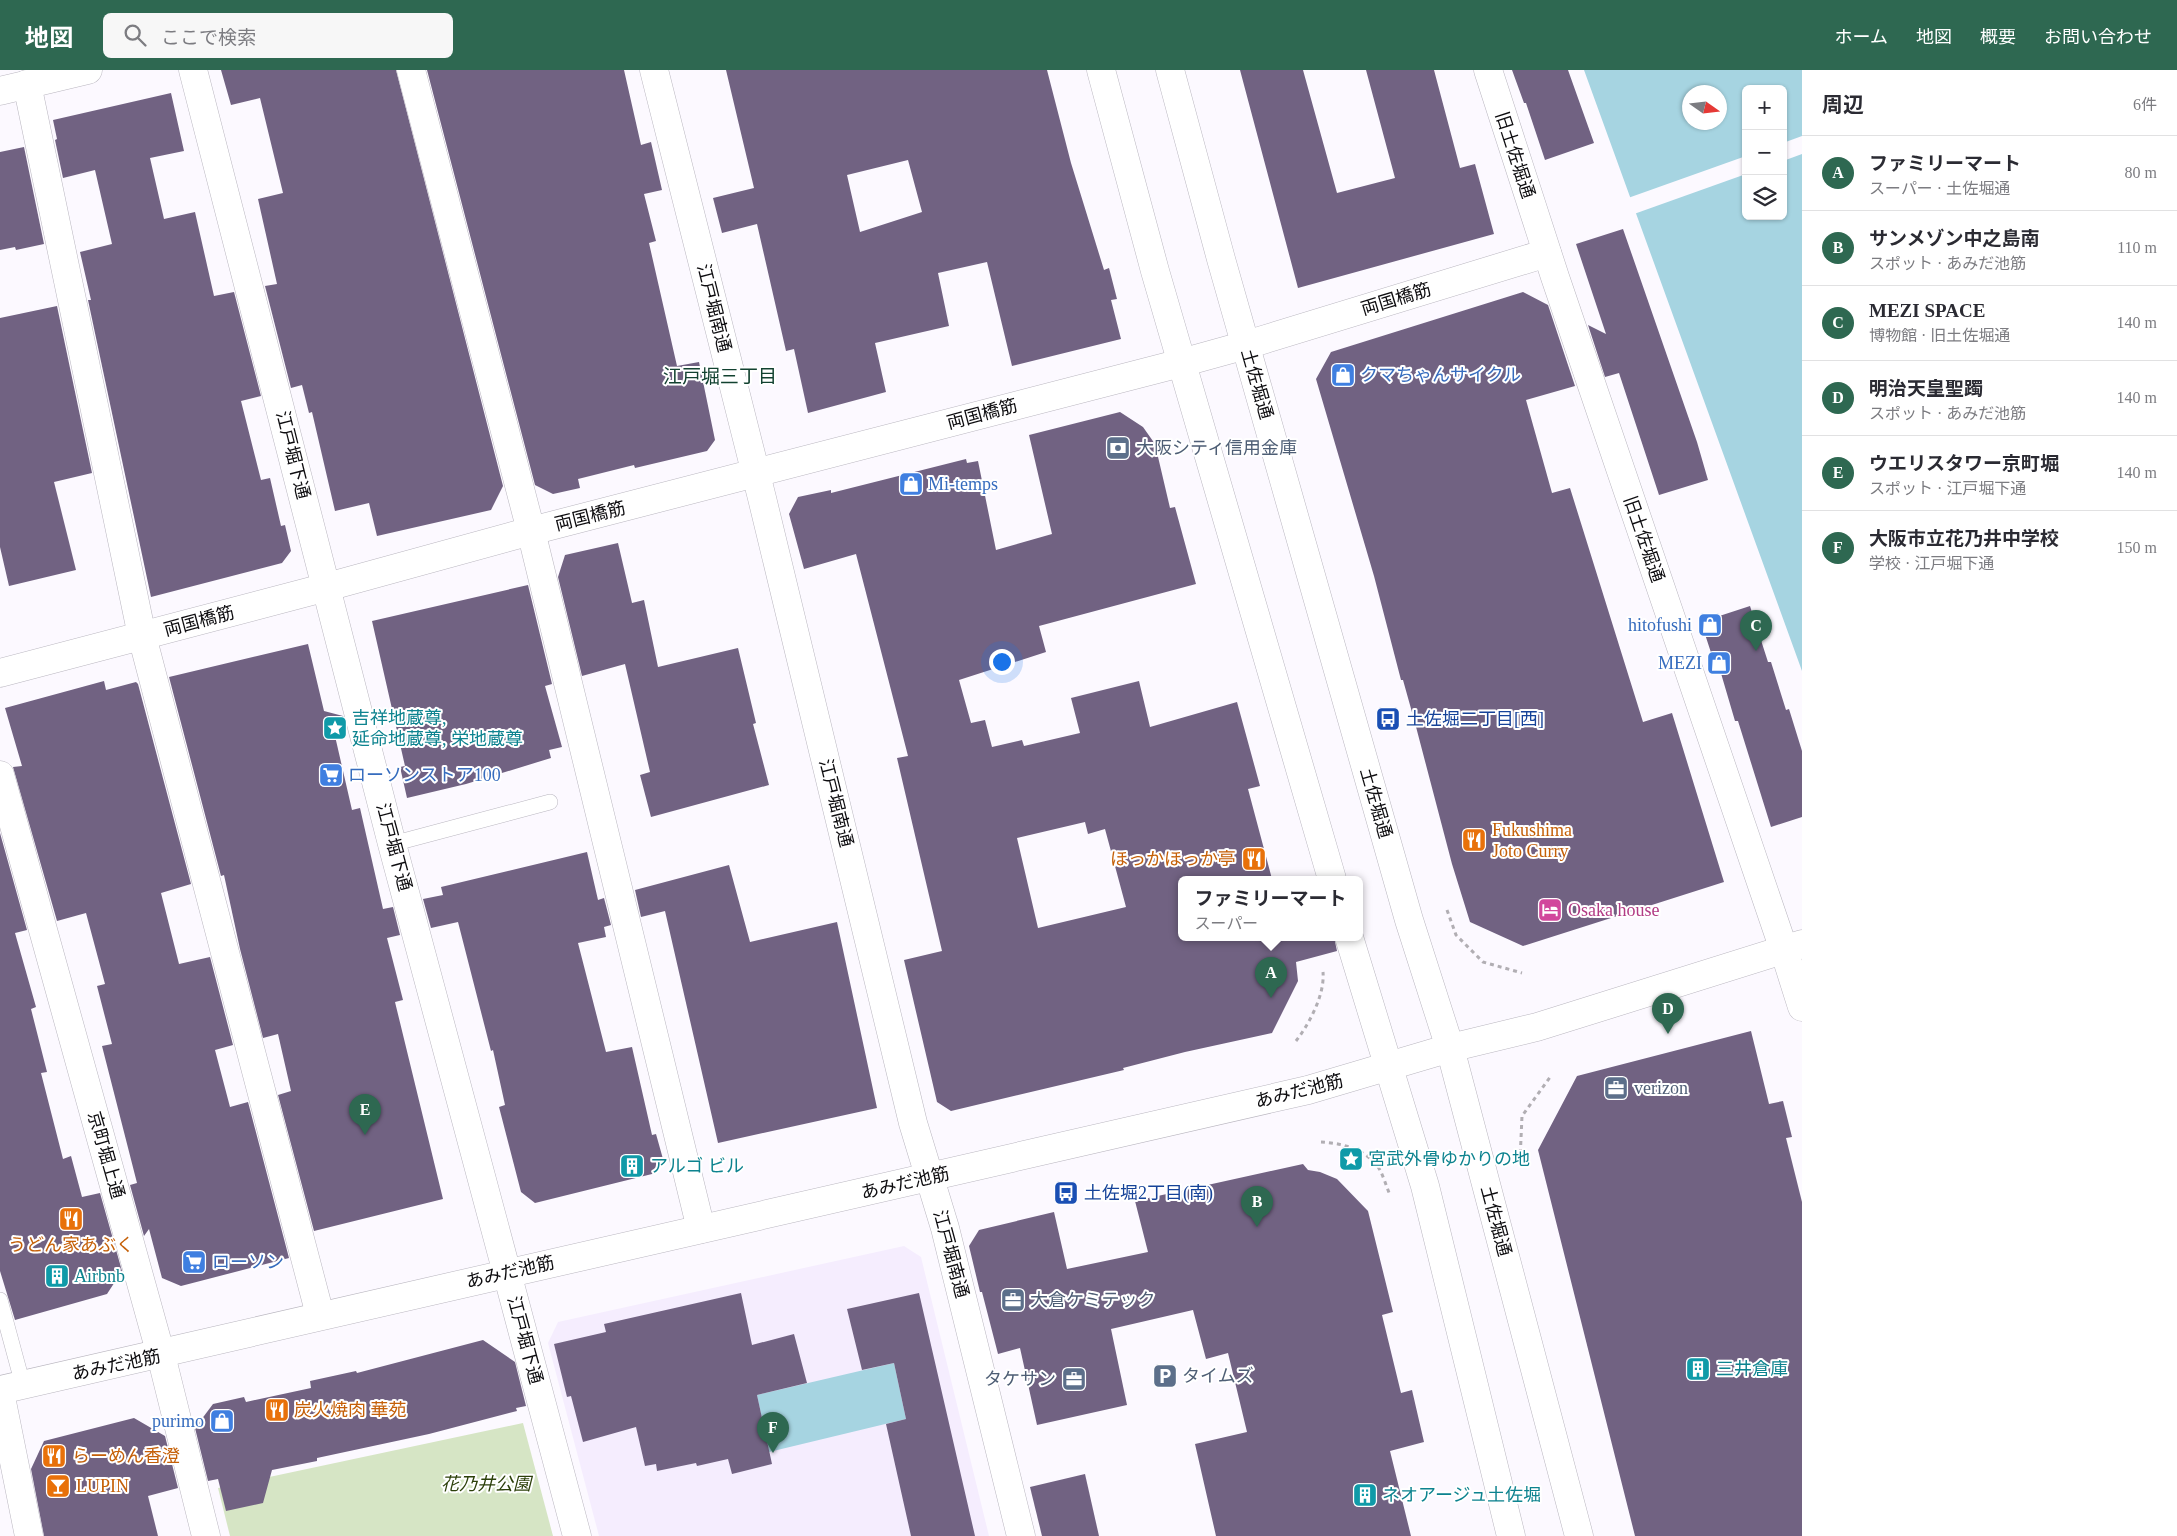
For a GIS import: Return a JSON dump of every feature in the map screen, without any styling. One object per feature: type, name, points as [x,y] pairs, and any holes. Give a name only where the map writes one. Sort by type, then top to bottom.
[{"type":"street","points":[[0,91],[88,70]]},
{"type":"street","name":"江戸堀下通","points":[[194,70],[392,844],[577,1536]]},
{"type":"street","points":[[411,70],[531,531],[701,1229]]},
{"type":"street","name":"江戸堀南通","points":[[654,70],[756,473],[913,1123],[945,1228],[1021,1536]]},
{"type":"street","points":[[1101,70],[1181,363],[1331,876]]},
{"type":"street","name":"土佐堀通","points":[[1170,70],[1409,920],[1450,1048],[1579,1536]]},
{"type":"street","name":"旧土佐堀通","points":[[1488,70],[1547,253],[1793,947],[1802,1007]]},
{"type":"street","points":[[27,84],[142,636],[320,1315]]},
{"type":"street","name":"両国橋筋","points":[[0,672],[327,587],[531,531],[1181,363],[1547,253]]},
{"type":"street","name":"京町堀上通","points":[[0,775],[161,1355],[206,1536]]},
{"type":"street","points":[[1350,941],[1425,1186],[1511,1536]]},
{"type":"street","name":"あみだ池筋","points":[[8,1389],[161,1355],[320,1315],[1308,1090],[1450,1048],[1537,1027],[1793,947]]},
{"type":"street","points":[[8,1389],[30,1536]]},
{"type":"lane","points":[[392,844],[550,802]]},
{"type":"lane","points":[[0,1300],[8,1389]]},
{"type":"path","points":[[1447,910],[1456,935],[1483,962],[1522,973]]},
{"type":"path","points":[[1296,1042],[1311,1021],[1324,980],[1322,971]]},
{"type":"path","points":[[1520,1161],[1522,1116],[1551,1076]]},
{"type":"path","points":[[1321,1142],[1334,1142],[1359,1150],[1376,1164],[1390,1195]]},
{"type":"shaded area","points":[[904,1246],[921,1257],[989,1536],[599,1536],[548,1343],[558,1322]]},
{"type":"green space","name":"花乃井公園","points":[[523,1423],[553,1536],[230,1536],[218,1488]]},
{"type":"water","points":[[1584,70],[1802,70],[1802,671]]},
{"type":"water","points":[[894,1363],[906,1419],[769,1452],[757,1395]]},
{"type":"pier","points":[[1802,136],[1802,154],[1787,160],[1787,142]]},
{"type":"pier","points":[[1742,157],[1742,175],[1634,214],[1628,198]]},
{"type":"building","points":[[221,70],[396,70],[503,486],[491,510],[377,536],[369,503],[335,511],[312,412],[309,413],[302,385],[291,388],[265,286],[277,284],[258,199],[283,193],[260,98],[231,105]]},
{"type":"building","points":[[427,70],[624,70],[641,145],[651,142],[662,190],[644,194],[656,241],[649,243],[677,366],[699,362],[715,440],[707,451],[635,468],[634,465],[578,479],[580,488],[553,494],[535,485]]},
{"type":"building","points":[[726,70],[1047,70],[1071,163],[1104,270],[1109,268],[1117,299],[1111,300],[1121,339],[1012,366],[987,262],[938,273],[949,326],[875,343],[886,392],[808,413],[794,349],[786,351],[757,224],[722,233],[713,198],[754,188]],"holes":[[[908,160],[922,212],[860,232],[847,175]]]},
{"type":"building","points":[[1240,70],[1303,70],[1337,193],[1395,178],[1366,70],[1434,70],[1460,168],[1475,164],[1494,234],[1298,288]]},
{"type":"building","points":[[1512,70],[1568,70],[1594,143],[1545,160],[1526,103],[1524,103]]},
{"type":"building","points":[[171,93],[184,151],[150,158],[164,219],[195,212],[214,296],[234,292],[261,396],[241,401],[261,480],[270,478],[281,526],[285,525],[291,551],[282,563],[151,597],[88,300],[91,300],[80,252],[112,244],[95,170],[63,178],[53,120]]},
{"type":"building","points":[[24,147],[44,244],[16,250],[15,247],[0,250],[0,152]]},
{"type":"building","points":[[1623,229],[1697,442],[1708,480],[1659,495],[1619,373],[1605,377],[1588,325],[1606,334],[1576,244]]},
{"type":"building","points":[[1523,292],[1548,305],[1575,386],[1526,400],[1552,493],[1570,488],[1643,722],[1672,713],[1724,882],[1523,946],[1470,922],[1452,864],[1374,576],[1316,379],[1331,352]]},
{"type":"building","points":[[57,306],[92,473],[54,482],[76,570],[9,586],[0,547],[0,318]]},
{"type":"building","points":[[1120,412],[1143,427],[1155,444],[1170,508],[1175,507],[1196,584],[1039,626],[1046,652],[959,680],[971,723],[985,720],[992,747],[1022,740],[1024,746],[1080,733],[1071,698],[1139,681],[1150,727],[1237,702],[1260,786],[1248,789],[1271,876],[1178,876],[1178,941],[1335,941],[1337,951],[1296,962],[1298,981],[1272,1033],[1185,1052],[1123,1068],[1124,1070],[951,1111],[937,1102],[904,960],[942,951],[897,758],[908,756],[856,554],[804,569],[789,514],[798,497],[831,490],[831,493],[966,459],[967,463],[978,461],[996,550],[1052,534],[1029,435]],"holes":[[[1085,822],[1088,834],[1105,829],[1126,907],[1038,928],[1017,838]]]},
{"type":"building","points":[[618,543],[632,603],[644,600],[658,667],[738,648],[756,723],[753,724],[769,785],[651,817],[640,775],[650,772],[625,664],[582,676],[558,577],[565,555]]},
{"type":"building","points":[[528,585],[552,684],[545,686],[562,747],[549,750],[551,758],[466,784],[407,798],[400,767],[405,766],[372,621]]},
{"type":"building","points":[[1750,606],[1768,662],[1771,662],[1786,710],[1789,709],[1802,751],[1802,817],[1771,827],[1738,721],[1735,721],[1720,670],[1717,671],[1701,622]]},
{"type":"building","points":[[308,644],[324,711],[343,716],[347,734],[335,736],[352,810],[360,808],[383,909],[393,907],[400,935],[387,938],[403,1000],[395,1002],[443,1199],[314,1231],[278,1095],[291,1091],[278,1034],[263,1038],[240,949],[224,875],[221,876],[169,677]]},
{"type":"building","points":[[104,681],[106,690],[136,682],[138,684],[191,884],[161,893],[179,964],[210,957],[233,1045],[215,1050],[230,1107],[248,1102],[289,1258],[181,1286],[162,1278],[149,1229],[144,1236],[130,1185],[137,1183],[102,1046],[112,1044],[97,986],[105,984],[86,913],[57,921],[13,767],[22,766],[5,708]]},
{"type":"building","points":[[0,833],[27,930],[15,933],[36,1007],[31,1009],[47,1072],[41,1073],[63,1159],[71,1156],[82,1197],[100,1193],[122,1271],[107,1294],[15,1320],[0,1271]]},
{"type":"building","points":[[587,852],[598,900],[604,898],[611,925],[604,927],[606,937],[578,943],[606,1052],[632,1047],[652,1135],[656,1134],[663,1159],[652,1174],[535,1203],[521,1192],[499,1107],[505,1105],[493,1050],[491,1051],[458,922],[431,928],[423,899],[443,895],[441,887]]},
{"type":"building","points":[[729,865],[750,942],[837,922],[877,1108],[718,1143],[665,911],[641,917],[635,890]]},
{"type":"building","name":"三井倉庫","points":[[1751,1031],[1769,1104],[1783,1101],[1792,1137],[1786,1138],[1802,1202],[1802,1536],[1635,1536],[1538,1150],[1577,1076]]},
{"type":"building","points":[[1303,1164],[1308,1170],[1320,1172],[1337,1179],[1368,1211],[1393,1312],[1382,1315],[1401,1393],[1412,1390],[1424,1442],[1390,1451],[1411,1536],[1216,1536],[1195,1444],[1247,1432],[1228,1353],[1206,1359],[1193,1310],[1111,1329],[1127,1405],[1037,1425],[1020,1348],[998,1354],[982,1292],[980,1292],[969,1246],[979,1230],[1054,1212],[1067,1269],[1148,1252],[1135,1201]]},
{"type":"building","points":[[741,1293],[752,1345],[794,1334],[807,1383],[757,1395],[772,1464],[732,1474],[728,1459],[697,1466],[696,1463],[657,1471],[656,1464],[645,1466],[636,1427],[583,1442],[571,1396],[567,1397],[554,1344],[606,1332],[604,1324]]},
{"type":"building","points":[[919,1293],[975,1536],[911,1536],[886,1424],[906,1419],[894,1363],[862,1370],[847,1309]]},
{"type":"building","points":[[483,1340],[515,1362],[526,1406],[516,1408],[517,1411],[429,1434],[317,1458],[317,1461],[272,1470],[263,1503],[226,1511],[218,1479],[208,1481],[195,1428],[213,1404],[244,1397],[246,1402],[311,1388],[310,1381],[356,1371],[357,1373]]},
{"type":"building","points":[[134,1418],[165,1436],[178,1488],[148,1496],[158,1536],[44,1536],[31,1469],[44,1441]]},
{"type":"building","points":[[1085,1474],[1099,1536],[1042,1536],[1030,1487]]},
{"type":"place","name":"クマちゃんサイクル","points":[[1343,375]]},
{"type":"place","name":"大阪シティ信用金庫","points":[[1118,448]]},
{"type":"place","name":"Mi-temps","points":[[911,484]]},
{"type":"place","name":"hitofushi","points":[[1710,625]]},
{"type":"place","name":"MEZI SPACE","points":[[1756,651]]},
{"type":"place","name":"MEZI","points":[[1719,663]]},
{"type":"place","name":"土佐堀二丁目[西]","points":[[1388,719]]},
{"type":"place","name":"吉祥地蔵尊, 延命地蔵尊, 栄地蔵尊","points":[[335,728]]},
{"type":"place","name":"ローソンストア100","points":[[331,775]]},
{"type":"place","name":"Fukushima Joto Curry","points":[[1474,840]]},
{"type":"place","name":"ほっかほっか亭","points":[[1254,859]]},
{"type":"place","name":"Osaka house","points":[[1550,910]]},
{"type":"place","name":"ファミリーマート","points":[[1271,998]]},
{"type":"place","name":"明治天皇聖躅","points":[[1668,1034]]},
{"type":"place","name":"verizon","points":[[1616,1088]]},
{"type":"place","name":"ウエリスタワー京町堀","points":[[365,1135]]},
{"type":"place","name":"宮武外骨ゆかりの地","points":[[1351,1159]]},
{"type":"place","name":"アルゴ ビル","points":[[632,1166]]},
{"type":"place","name":"土佐堀2丁目(南)","points":[[1066,1193]]},
{"type":"place","name":"うどん家あぶく","points":[[71,1219]]},
{"type":"place","name":"サンメゾン中之島南","points":[[1257,1227]]},
{"type":"place","name":"ローソン","points":[[194,1262]]},
{"type":"place","name":"Airbnb","points":[[57,1276]]},
{"type":"place","name":"大倉ケミテック","points":[[1013,1300]]},
{"type":"place","name":"三井倉庫","points":[[1698,1369]]},
{"type":"place","name":"タイムズ","points":[[1165,1376]]},
{"type":"place","name":"タケサン","points":[[1074,1379]]},
{"type":"place","name":"炭火焼肉 華苑","points":[[277,1410]]},
{"type":"place","name":"purimo","points":[[222,1421]]},
{"type":"place","name":"大阪市立花乃井中学校","points":[[773,1453]]},
{"type":"place","name":"らーめん香澄","points":[[54,1456]]},
{"type":"place","name":"LUPIN","points":[[58,1486]]},
{"type":"place","name":"ネオアージュ土佐堀","points":[[1365,1495]]},
{"type":"district","name":"江戸堀三丁目","points":[[720,376]]}]
